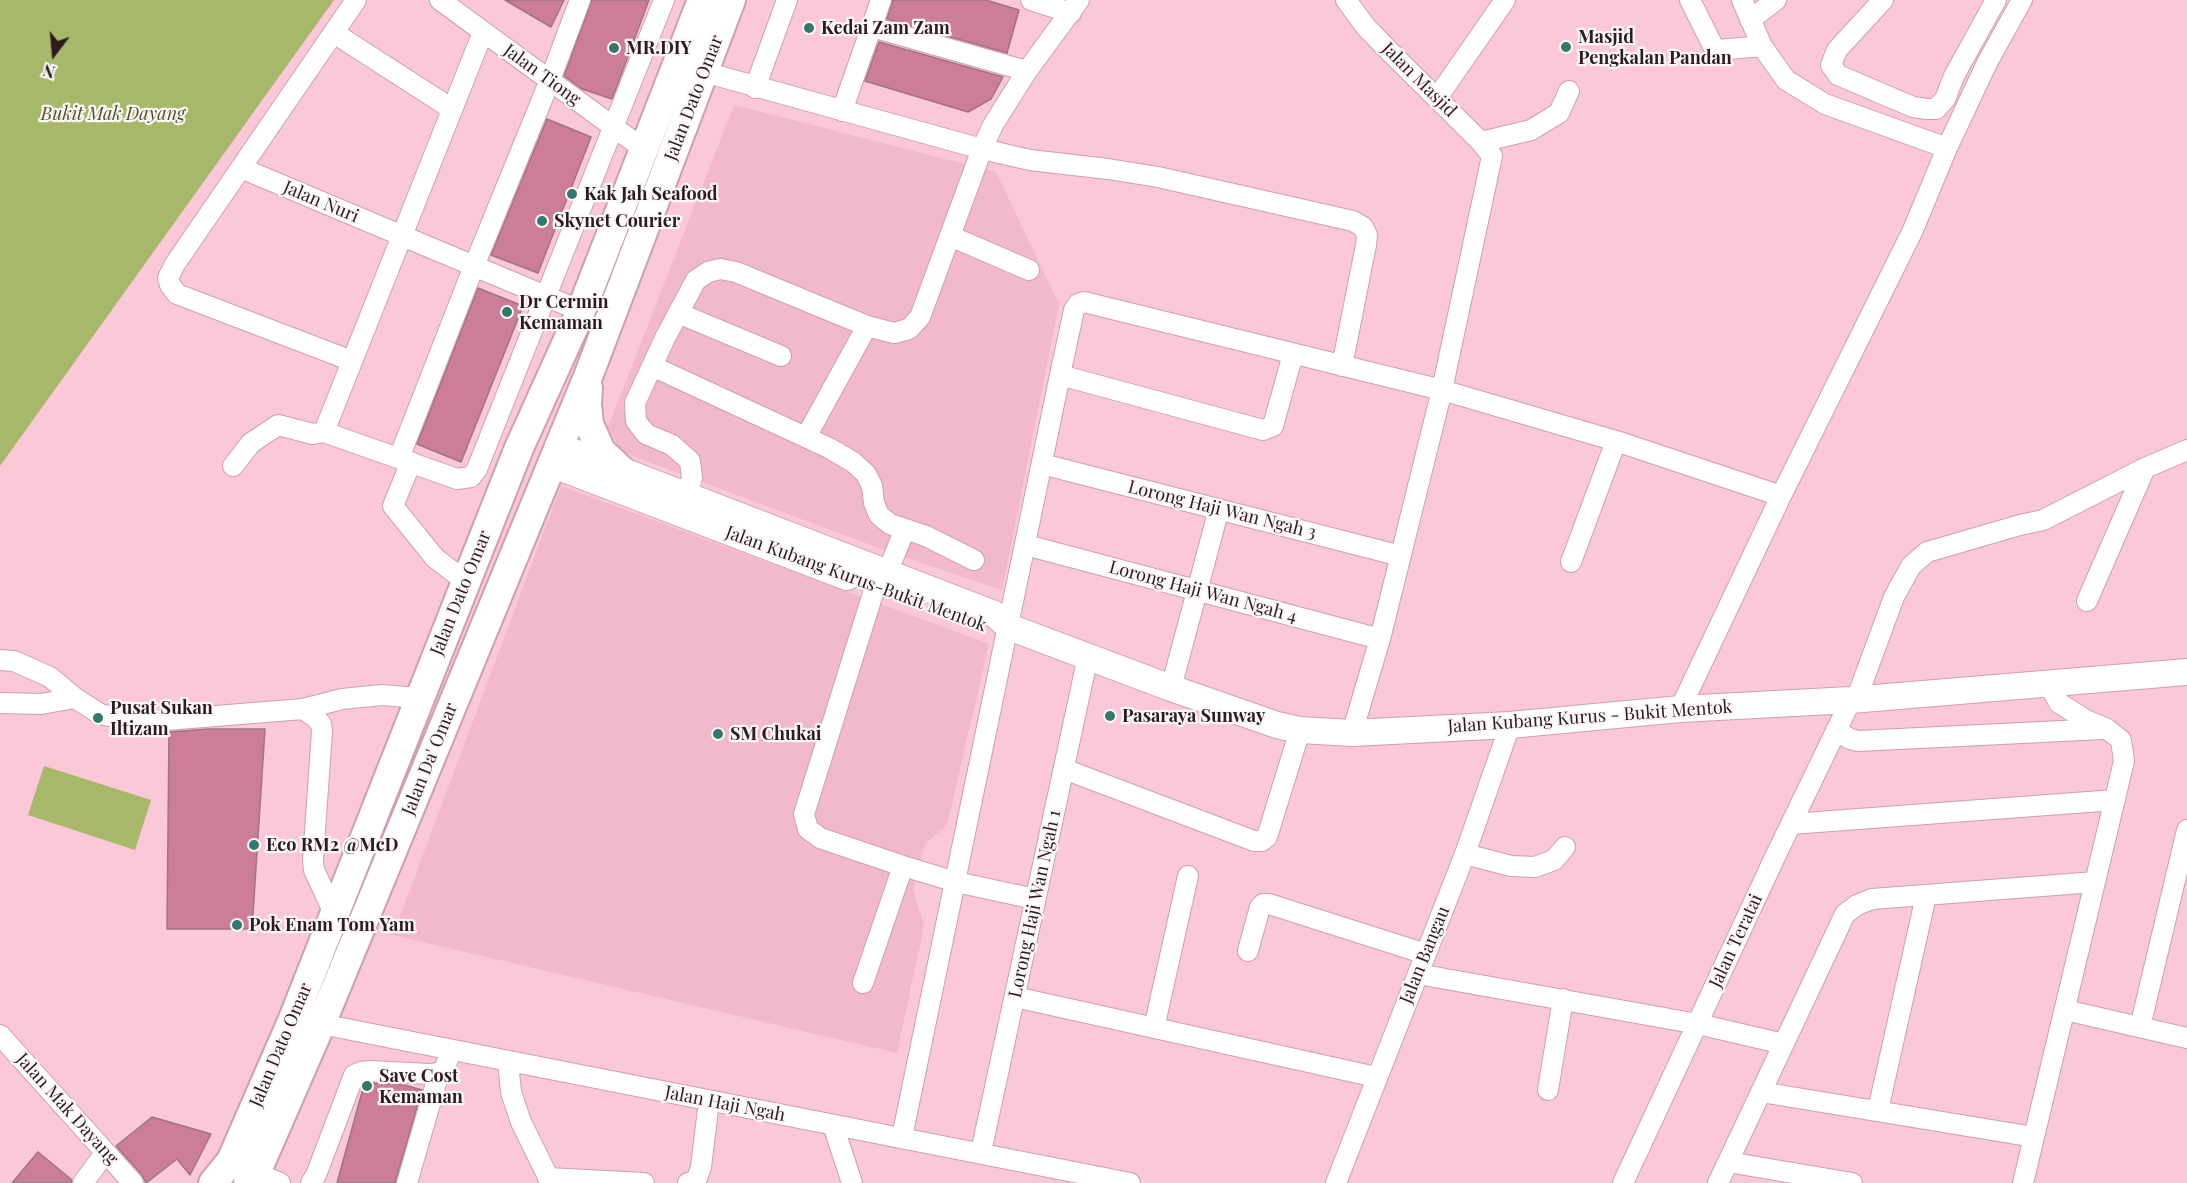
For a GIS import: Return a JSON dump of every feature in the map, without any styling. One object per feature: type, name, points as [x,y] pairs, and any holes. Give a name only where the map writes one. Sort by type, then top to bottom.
[{"type":"highway","name":"Jalan Dato Omar","points":[[213,1183],[231,1161],[293,1019],[519,447],[581,311],[702,0]]},
{"type":"highway","name":"Jalan Dato Omar","points":[[549,453],[589,374],[732,0]]},
{"type":"highway","points":[[447,627],[461,609],[471,590],[524,466],[530,457],[549,453],[537,439],[581,311]]},
{"type":"highway","points":[[589,374],[587,404],[589,424],[601,451],[622,471]]},
{"type":"highway","name":"Jalan Da' Omar","points":[[261,1180],[549,453]]},
{"type":"main road","name":"Jalan Kubang Kurus-Bukit Mentok","points":[[549,453],[622,471],[687,496],[881,580],[988,630],[1009,627]]},
{"type":"main road","name":"Jalan Kubang Kurus-Bukit Mentok","points":[[549,453],[881,580]]},
{"type":"main road","name":"Jalan Kubang Kurus - Bukit Mentok","points":[[1009,627],[1277,725],[1300,730],[1352,733],[1510,725],[1680,709],[1853,700],[2187,672]]},
{"type":"street","points":[[352,361],[177,294],[168,278],[175,264],[356,0]]},
{"type":"street","name":"Jalan Tiong","points":[[440,0],[645,150]]},
{"type":"street","points":[[465,581],[435,558],[393,506],[405,460],[474,266],[580,0]]},
{"type":"street","points":[[233,466],[251,443],[278,425],[313,434],[324,432],[457,479],[471,477],[477,469],[664,0]]},
{"type":"street","points":[[755,88],[787,0]]},
{"type":"street","points":[[842,111],[881,0]]},
{"type":"street","points":[[687,496],[692,478],[690,461],[672,445],[646,434],[636,421],[635,403],[696,280],[708,272],[720,269],[736,272],[867,326],[894,333],[909,329],[920,317],[993,125],[1027,72],[1075,6],[1031,0]]},
{"type":"street","name":"Jalan Masjid","points":[[1346,0],[1366,27],[1486,150]]},
{"type":"street","points":[[1437,98],[1505,0]]},
{"type":"street","points":[[1690,0],[1714,48],[1718,50],[1762,46]]},
{"type":"street","points":[[1742,0],[1762,46],[1786,80],[1825,104],[1947,148]]},
{"type":"street","points":[[1750,20],[1776,0]]},
{"type":"street","points":[[1883,0],[1837,50],[1831,65],[1838,75],[1913,107],[1927,109],[1936,108],[1945,99],[1954,76],[1996,0]]},
{"type":"street","points":[[1680,709],[1781,496],[1913,230],[1947,148],[1987,63],[2022,0]]},
{"type":"street","points":[[872,27],[1027,72]]},
{"type":"street","points":[[324,432],[483,32]]},
{"type":"street","points":[[334,33],[452,109]]},
{"type":"street","points":[[704,72],[755,88],[982,149],[1030,160],[1158,177],[1353,221],[1363,227],[1366,245],[1342,366]]},
{"type":"street","points":[[1352,733],[1380,639],[1442,390],[1486,150],[1531,130],[1559,113],[1569,91]]},
{"type":"street","name":"Jalan Nuri","points":[[241,168],[581,311]]},
{"type":"street","points":[[950,236],[1029,270]]},
{"type":"street","points":[[902,1137],[1060,375],[1074,310],[1078,304],[1084,302],[1442,390],[1616,441],[1781,496]]},
{"type":"street","points":[[678,313],[781,356]]},
{"type":"street","points":[[806,437],[867,326]]},
{"type":"street","points":[[1060,375],[1263,430],[1273,426],[1293,354]]},
{"type":"street","points":[[652,366],[806,437],[853,462],[866,474],[872,486],[874,503],[879,515],[890,524],[926,536],[974,560]]},
{"type":"street","points":[[1571,562],[1616,441]]},
{"type":"street","name":"Jalan Teratai","points":[[1623,1183],[1791,824],[1853,700],[1894,597],[1911,566],[1926,552],[2043,520],[2145,468],[2187,450]]},
{"type":"street","name":"Lorong Haji Wan Ngah 3","points":[[1042,464],[1401,556]]},
{"type":"street","points":[[2087,601],[2145,468]]},
{"type":"street","points":[[1171,688],[1219,509]]},
{"type":"street","points":[[905,529],[881,580],[804,814],[808,829],[820,838],[903,866],[956,882],[1035,899]]},
{"type":"street","name":"Lorong Haji Wan Ngah 4","points":[[1026,545],[1380,639]]},
{"type":"street","name":"Lorong Haji Wan Ngah 1","points":[[981,1152],[1088,656]]},
{"type":"street","points":[[0,660],[14,661],[50,677],[75,698],[100,714],[123,719],[153,721],[303,709],[342,699],[382,695],[419,698]]},
{"type":"street","points":[[2023,1183],[2124,761],[2121,740],[2107,729],[2086,720],[2059,703],[2049,684]]},
{"type":"street","points":[[0,703],[41,704],[75,698]]},
{"type":"street","points":[[303,709],[321,724],[313,860],[314,870],[334,913]]},
{"type":"street","name":"Jalan Bangau","points":[[1336,1183],[1465,854],[1510,725]]},
{"type":"street","points":[[1836,730],[1858,741],[2107,729]]},
{"type":"street","points":[[1064,769],[1254,841],[1262,842],[1267,837],[1300,730]]},
{"type":"street","points":[[1791,824],[2115,800]]},
{"type":"street","points":[[2140,1027],[2187,830]]},
{"type":"street","points":[[1465,854],[1511,866],[1535,867],[1554,860],[1565,847]]},
{"type":"street","points":[[863,983],[903,866]]},
{"type":"street","points":[[1154,1028],[1188,876]]},
{"type":"street","points":[[1718,1183],[1845,914],[1857,905],[1872,899],[2095,882]]},
{"type":"street","points":[[1878,1110],[1926,896]]},
{"type":"street","points":[[1248,951],[1260,908],[1263,904],[1269,904],[1426,954]]},
{"type":"street","points":[[1418,974],[1698,1024],[1784,1044]]},
{"type":"street","points":[[1015,997],[1376,1077]]},
{"type":"street","points":[[1548,1090],[1563,999]]},
{"type":"street","points":[[2065,1010],[2187,1038]]},
{"type":"street","name":"Jalan Haji Ngah","points":[[321,1024],[1130,1183]]},
{"type":"street","name":"Jalan Mak Dayang","points":[[0,1035],[133,1183]]},
{"type":"street","points":[[311,1183],[354,1075],[370,1071],[439,1073],[445,1068],[451,1050]]},
{"type":"street","points":[[508,1062],[512,1092],[521,1122],[550,1181],[644,1183]]},
{"type":"street","points":[[407,1183],[439,1073]]},
{"type":"street","points":[[1761,1092],[2034,1137]]},
{"type":"street","points":[[688,1183],[696,1181],[701,1167],[709,1101]]},
{"type":"street","points":[[833,1125],[852,1183]]},
{"type":"street","points":[[83,1183],[105,1152]]},
{"type":"street","points":[[1728,1162],[1852,1183]]},
{"type":"shaded area","points":[[734,105],[996,172],[1059,304],[1002,590],[895,554],[622,452],[608,427]]},
{"type":"shaded area","name":"SM Chukai","points":[[561,486],[989,644],[947,825],[925,844],[913,889],[924,926],[897,1053],[393,935]]},
{"type":"green space","name":"Bukit Mak Dayang","points":[[0,0],[334,0],[0,466]]},
{"type":"green space","points":[[44,766],[151,800],[135,850],[28,815]]},
{"type":"building","points":[[505,0],[564,0],[551,27]]},
{"type":"building","points":[[592,0],[649,0],[612,99],[582,89],[564,76]]},
{"type":"building","points":[[893,0],[986,0],[1019,10],[1007,53],[887,19]]},
{"type":"building","points":[[879,42],[1003,77],[991,99],[968,112],[865,81]]},
{"type":"building","points":[[547,119],[591,137],[538,273],[491,255]]},
{"type":"building","points":[[478,288],[523,306],[461,462],[417,444]]},
{"type":"building","points":[[265,729],[252,929],[167,929],[169,732]]},
{"type":"building","points":[[370,1083],[404,1085],[422,1090],[395,1183],[337,1183],[364,1085]]},
{"type":"building","points":[[152,1117],[211,1134],[190,1175],[177,1159],[146,1183],[142,1175],[116,1146]]},
{"type":"building","points":[[38,1152],[72,1180],[71,1183],[12,1183]]},
{"type":"place","name":"Kedai Zam Zam","points":[[809,28]]},
{"type":"place","name":"Masjid Pengkalan Pandan","points":[[1566,47]]},
{"type":"place","name":"MR.DIY","points":[[614,48]]},
{"type":"place","name":"Kak Jah Seafood","points":[[572,194]]},
{"type":"place","name":"Skynet Courier","points":[[542,221]]},
{"type":"place","name":"Dr Cermin Kemaman","points":[[507,312]]},
{"type":"place","name":"Pasaraya Sunway","points":[[1110,716]]},
{"type":"place","name":"Pusat Sukan Iltizam","points":[[98,718]]},
{"type":"place","name":"SM Chukai","points":[[718,734]]},
{"type":"place","name":"Eco RM2 @McD","points":[[254,845]]},
{"type":"place","name":"Pok Enam Tom Yam","points":[[237,925]]},
{"type":"place","name":"Save Cost Kemaman","points":[[367,1086]]}]
